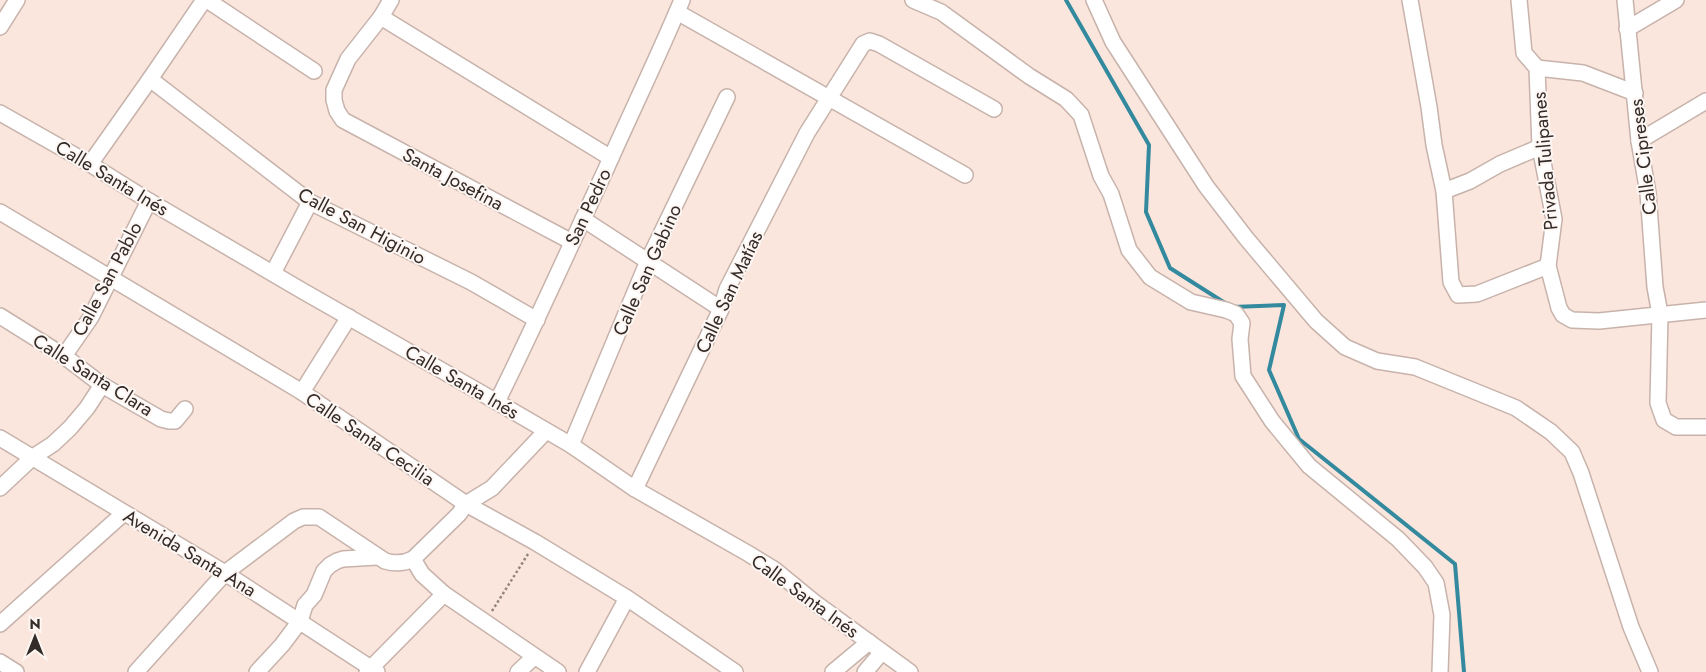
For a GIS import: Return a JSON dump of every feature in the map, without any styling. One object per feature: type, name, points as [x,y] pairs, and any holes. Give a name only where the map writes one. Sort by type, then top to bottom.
[{"type":"street","points":[[0,27],[17,0]]},
{"type":"street","points":[[90,164],[205,0],[314,71]]},
{"type":"street","points":[[391,0],[380,17],[611,158]]},
{"type":"street","points":[[913,0],[941,12],[1029,76],[1066,99],[1081,115],[1101,176],[1111,194],[1129,250],[1150,278],[1190,302],[1236,314],[1242,323],[1240,339],[1243,376],[1272,420],[1309,466],[1398,538],[1426,567],[1436,583],[1442,615],[1440,672]]},
{"type":"street","points":[[1094,0],[1113,42],[1206,186],[1246,238],[1316,321],[1345,347],[1377,361],[1415,367],[1516,408],[1551,432],[1572,452],[1581,473],[1631,627],[1650,672]]},
{"type":"street","points":[[1410,0],[1444,191],[1451,282],[1458,294],[1477,294],[1548,266]]},
{"type":"street","name":"Privada Tulipanes","points":[[1519,0],[1524,53],[1537,68],[1540,147],[1554,219],[1548,266],[1559,308],[1563,315],[1572,320],[1599,321],[1706,310]]},
{"type":"street","name":"Calle Cipreses","points":[[1625,0],[1639,141],[1648,193],[1652,264],[1660,314],[1658,403],[1664,420],[1676,427],[1706,427]]},
{"type":"street","points":[[1627,29],[1676,0]]},
{"type":"street","points":[[680,6],[828,98],[965,175]]},
{"type":"street","name":"San Pedro","points":[[498,402],[650,76],[680,6]]},
{"type":"street","name":"Santa Josefina","points":[[380,17],[348,59],[334,90],[337,111],[343,120],[572,242]]},
{"type":"street","name":"Calle San Matías","points":[[635,489],[721,309],[727,289],[807,133],[863,44],[870,41],[879,44],[994,109]]},
{"type":"street","points":[[1537,68],[1583,73],[1635,93]]},
{"type":"street","points":[[1539,107],[1543,91],[1550,79],[1568,72]]},
{"type":"street","name":"Calle San Higinio","points":[[150,79],[310,202],[471,282],[537,320]]},
{"type":"street","name":"Calle San Gabino","points":[[571,445],[648,261],[728,97]]},
{"type":"street","points":[[1639,141],[1706,101]]},
{"type":"street","name":"Calle Santa Inés","points":[[0,114],[90,164],[149,201],[498,402],[571,445],[635,489],[750,554],[910,672]]},
{"type":"street","points":[[1444,191],[1470,181],[1500,164],[1540,147]]},
{"type":"street","name":"Calle San Pablo","points":[[64,356],[91,317],[149,201]]},
{"type":"street","points":[[273,273],[310,202]]},
{"type":"street","name":"Calle Santa Cecilia","points":[[0,212],[302,392],[466,504],[535,542],[628,598],[735,672]]},
{"type":"street","points":[[583,219],[721,309]]},
{"type":"street","name":"Calle Santa Clara","points":[[0,316],[64,356],[102,385],[162,418],[175,421],[186,409]]},
{"type":"street","points":[[302,392],[349,317]]},
{"type":"street","points":[[0,488],[33,457],[53,444],[70,428],[87,408],[102,385]]},
{"type":"street","points":[[136,672],[225,573],[294,521],[319,517],[377,557],[393,564],[404,563],[413,559],[460,514],[466,504],[492,488],[546,431]]},
{"type":"street","name":"Avenida Santa Ana","points":[[0,438],[225,573],[300,621],[372,671]]},
{"type":"street","points":[[0,624],[124,513]]},
{"type":"street","points":[[257,672],[282,645],[300,621],[305,605],[314,595],[320,577],[330,565],[337,560],[377,557]]},
{"type":"street","points":[[413,559],[422,574],[444,594],[534,658],[558,672]]},
{"type":"street","points":[[372,671],[444,594]]},
{"type":"street","points":[[586,672],[628,598]]},
{"type":"street","points":[[833,672],[869,642]]},
{"type":"street","points":[[864,672],[882,652]]},
{"type":"street","points":[[518,672],[534,658]]},
{"type":"street","points":[[0,662],[16,672]]},
{"type":"path","points":[[484,623],[535,542]]},
{"type":"waterway","points":[[1066,0],[1149,145],[1146,212],[1170,268],[1225,303]]},
{"type":"waterway","points":[[1233,307],[1284,305],[1269,370],[1299,439],[1455,564],[1464,672]]}]
